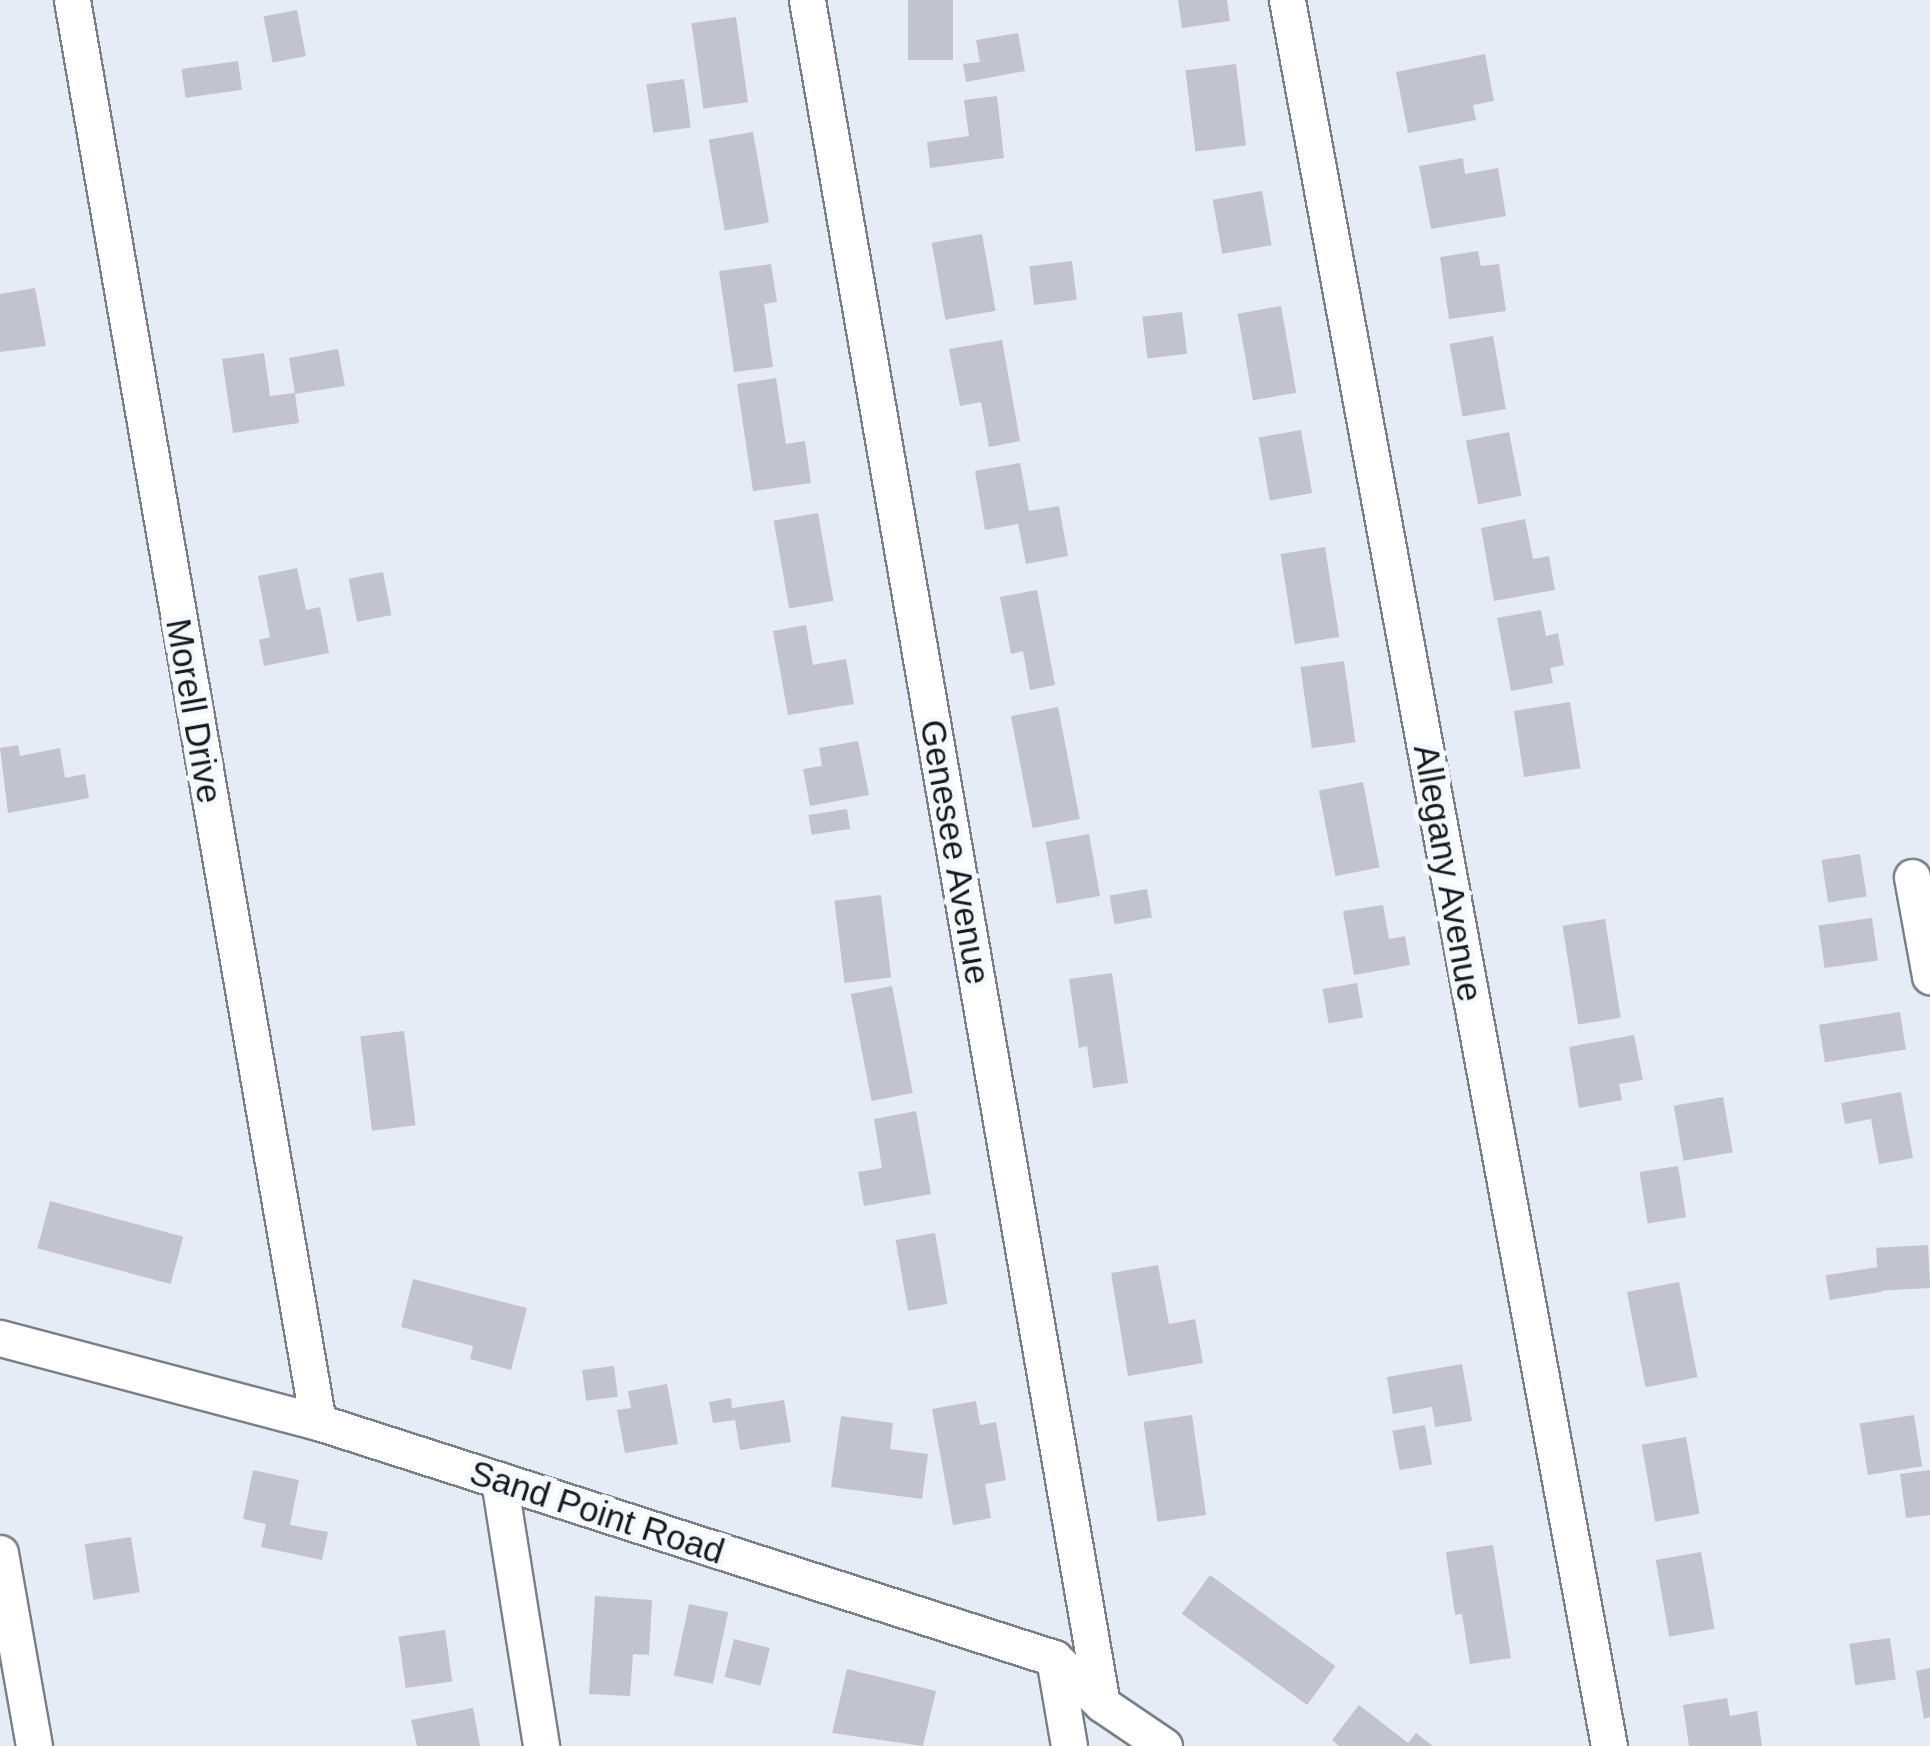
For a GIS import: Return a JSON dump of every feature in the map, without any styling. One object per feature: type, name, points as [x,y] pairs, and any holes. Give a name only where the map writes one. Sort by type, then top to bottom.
[{"type":"street","name":"Morell Drive","points":[[72,0],[318,1422]]},
{"type":"street","name":"Genesee Avenue","points":[[807,0],[1102,1704]]},
{"type":"street","name":"Allegany Avenue","points":[[1287,0],[1609,1746]]},
{"type":"street","points":[[1912,877],[1930,976]]},
{"type":"street","name":"Sand Point Road","points":[[0,1338],[318,1422],[1054,1658],[1102,1704],[1164,1746]]},
{"type":"street","points":[[499,1480],[541,1746]]},
{"type":"street","points":[[0,1552],[34,1746]]},
{"type":"street","points":[[1054,1658],[1070,1746]]},
{"type":"building","points":[[908,0],[953,0],[953,60],[908,60]]},
{"type":"building","points":[[1178,0],[1227,0],[1230,21],[1182,28]]},
{"type":"building","points":[[297,10],[306,56],[273,63],[264,16]]},
{"type":"building","points":[[736,17],[748,102],[703,108],[691,23]]},
{"type":"building","points":[[1018,33],[1025,71],[966,82],[963,64],[980,62],[976,40]]},
{"type":"building","points":[[1485,54],[1494,101],[1473,105],[1476,120],[1408,133],[1396,72]]},
{"type":"building","points":[[238,61],[242,90],[186,98],[182,69]]},
{"type":"building","points":[[1236,64],[1246,145],[1195,152],[1185,70]]},
{"type":"building","points":[[684,79],[691,128],[653,133],[646,84]]},
{"type":"building","points":[[997,96],[1004,158],[930,168],[927,142],[969,136],[964,100]]},
{"type":"building","points":[[753,132],[769,223],[725,230],[709,140]]},
{"type":"building","points":[[1463,158],[1465,174],[1498,168],[1506,216],[1431,229],[1419,166]]},
{"type":"building","points":[[1262,191],[1272,245],[1222,254],[1213,200]]},
{"type":"building","points":[[982,234],[996,311],[945,320],[932,243]]},
{"type":"building","points":[[1478,251],[1481,266],[1499,264],[1506,311],[1449,319],[1440,257]]},
{"type":"building","points":[[1072,261],[1077,300],[1034,305],[1029,266]]},
{"type":"building","points":[[771,264],[777,302],[764,304],[773,367],[734,372],[719,271]]},
{"type":"building","points":[[35,288],[46,346],[0,352],[0,294]]},
{"type":"building","points":[[1281,306],[1296,393],[1253,400],[1238,314]]},
{"type":"building","points":[[1182,312],[1187,354],[1147,359],[1142,317]]},
{"type":"building","points":[[1493,336],[1506,409],[1463,417],[1450,344]]},
{"type":"building","points":[[1002,340],[1020,441],[989,447],[981,402],[960,406],[949,349]]},
{"type":"building","points":[[338,349],[345,386],[295,394],[299,423],[233,433],[222,359],[264,353],[270,396],[295,393],[289,358]]},
{"type":"building","points":[[776,378],[786,444],[805,441],[811,483],[753,491],[737,384]]},
{"type":"building","points":[[1301,430],[1312,493],[1270,500],[1259,437]]},
{"type":"building","points":[[1509,432],[1521,496],[1478,504],[1466,440]]},
{"type":"building","points":[[1020,463],[1029,511],[1059,506],[1068,556],[1026,564],[1018,524],[985,530],[975,471]]},
{"type":"building","points":[[818,513],[833,601],[789,608],[774,521]]},
{"type":"building","points":[[1525,519],[1533,559],[1549,556],[1555,590],[1494,601],[1481,528]]},
{"type":"building","points":[[1325,547],[1339,637],[1295,644],[1281,554]]},
{"type":"building","points":[[297,568],[306,610],[320,607],[329,653],[264,666],[259,640],[270,637],[258,576]]},
{"type":"building","points":[[383,572],[391,615],[357,622],[349,579]]},
{"type":"building","points":[[1037,590],[1055,685],[1030,690],[1023,651],[1011,654],[1000,597]]},
{"type":"building","points":[[1541,610],[1546,636],[1558,633],[1564,665],[1550,668],[1553,683],[1511,691],[1497,618]]},
{"type":"building","points":[[806,625],[813,665],[846,659],[854,704],[788,715],[773,631]]},
{"type":"building","points":[[1344,661],[1355,742],[1312,748],[1300,667]]},
{"type":"building","points":[[1570,702],[1580,768],[1524,777],[1514,711]]},
{"type":"building","points":[[1058,707],[1080,819],[1033,828],[1011,716]]},
{"type":"building","points":[[858,741],[869,795],[810,806],[803,769],[822,766],[819,748]]},
{"type":"building","points":[[18,745],[20,756],[60,748],[65,778],[85,774],[89,798],[8,813],[0,748]]},
{"type":"building","points":[[1363,782],[1380,867],[1335,876],[1319,791]]},
{"type":"building","points":[[847,809],[850,829],[812,835],[808,815]]},
{"type":"building","points":[[1089,834],[1100,896],[1057,904],[1046,842]]},
{"type":"building","points":[[1860,854],[1867,896],[1828,903],[1821,860]]},
{"type":"building","points":[[1147,889],[1152,918],[1115,924],[1110,896]]},
{"type":"building","points":[[881,895],[891,977],[844,983],[834,901]]},
{"type":"building","points":[[1383,905],[1389,939],[1405,936],[1410,965],[1354,975],[1343,911]]},
{"type":"building","points":[[1872,918],[1878,961],[1825,968],[1819,926]]},
{"type":"building","points":[[1605,919],[1621,1018],[1578,1024],[1563,926]]},
{"type":"building","points":[[1112,973],[1128,1083],[1093,1088],[1087,1046],[1079,1048],[1069,979]]},
{"type":"building","points":[[1357,983],[1363,1017],[1329,1024],[1323,989]]},
{"type":"building","points":[[892,986],[913,1093],[872,1101],[851,994]]},
{"type":"building","points":[[1900,1012],[1906,1050],[1825,1062],[1819,1025]]},
{"type":"building","points":[[404,1031],[416,1125],[372,1131],[360,1036]]},
{"type":"building","points":[[1634,1035],[1643,1080],[1619,1084],[1622,1100],[1579,1108],[1569,1047]]},
{"type":"building","points":[[1901,1092],[1913,1158],[1879,1164],[1871,1119],[1845,1124],[1841,1103]]},
{"type":"building","points":[[1723,1097],[1733,1152],[1683,1161],[1674,1106]]},
{"type":"building","points":[[916,1111],[931,1194],[864,1206],[858,1172],[882,1168],[874,1119]]},
{"type":"building","points":[[1678,1166],[1686,1217],[1648,1223],[1639,1172]]},
{"type":"building","points":[[50,1201],[183,1237],[171,1284],[37,1248]]},
{"type":"building","points":[[935,1233],[948,1304],[908,1311],[896,1240]]},
{"type":"building","points":[[1928,1245],[1930,1288],[1878,1291],[1876,1248]]},
{"type":"building","points":[[1158,1265],[1169,1324],[1195,1319],[1203,1363],[1128,1376],[1111,1273]]},
{"type":"building","points":[[1878,1267],[1882,1292],[1830,1300],[1826,1275]]},
{"type":"building","points":[[413,1279],[527,1308],[511,1370],[470,1359],[473,1346],[401,1327]]},
{"type":"building","points":[[1679,1282],[1698,1377],[1645,1387],[1627,1292]]},
{"type":"building","points":[[1462,1364],[1472,1421],[1435,1427],[1432,1407],[1393,1414],[1387,1377]]},
{"type":"building","points":[[614,1366],[618,1397],[586,1401],[582,1370]]},
{"type":"building","points":[[667,1384],[678,1444],[625,1453],[617,1410],[631,1408],[628,1391]]},
{"type":"building","points":[[731,1398],[732,1408],[784,1400],[791,1442],[740,1450],[735,1420],[713,1423],[709,1402]]},
{"type":"building","points":[[976,1401],[980,1425],[996,1422],[1006,1480],[985,1484],[991,1518],[953,1525],[932,1409]]},
{"type":"building","points":[[1192,1415],[1206,1515],[1158,1522],[1143,1422]]},
{"type":"building","points":[[1914,1415],[1922,1466],[1868,1475],[1860,1424]]},
{"type":"building","points":[[841,1416],[893,1423],[890,1449],[928,1454],[922,1499],[831,1487]]},
{"type":"building","points":[[1425,1425],[1432,1464],[1399,1470],[1393,1431]]},
{"type":"building","points":[[1686,1437],[1700,1514],[1655,1522],[1642,1445]]},
{"type":"building","points":[[253,1470],[299,1480],[290,1525],[328,1532],[322,1560],[261,1547],[266,1524],[243,1519]]},
{"type":"building","points":[[1930,1470],[1930,1515],[1906,1518],[1900,1474]]},
{"type":"building","points":[[131,1537],[140,1592],[93,1600],[85,1544]]},
{"type":"building","points":[[1493,1545],[1511,1658],[1470,1664],[1462,1614],[1455,1615],[1446,1552]]},
{"type":"building","points":[[1701,1552],[1715,1629],[1669,1637],[1656,1560]]},
{"type":"building","points":[[1210,1575],[1335,1666],[1307,1705],[1182,1614]]},
{"type":"building","points":[[595,1596],[652,1600],[649,1655],[633,1654],[630,1696],[589,1694]]},
{"type":"building","points":[[689,1604],[728,1612],[713,1684],[674,1675]]},
{"type":"building","points":[[445,1630],[452,1681],[406,1688],[398,1637]]},
{"type":"building","points":[[1890,1638],[1896,1680],[1855,1685],[1849,1644]]},
{"type":"building","points":[[734,1639],[770,1648],[760,1686],[725,1677]]},
{"type":"building","points":[[1930,1668],[1930,1717],[1924,1719],[1916,1671]]},
{"type":"building","points":[[847,1669],[936,1691],[923,1746],[832,1733]]},
{"type":"building","points":[[1727,1698],[1730,1716],[1757,1711],[1762,1746],[1689,1746],[1683,1705]]},
{"type":"building","points":[[1359,1705],[1408,1743],[1416,1733],[1433,1746],[1339,1746],[1332,1740]]},
{"type":"building","points":[[473,1708],[480,1746],[417,1746],[411,1720]]}]
